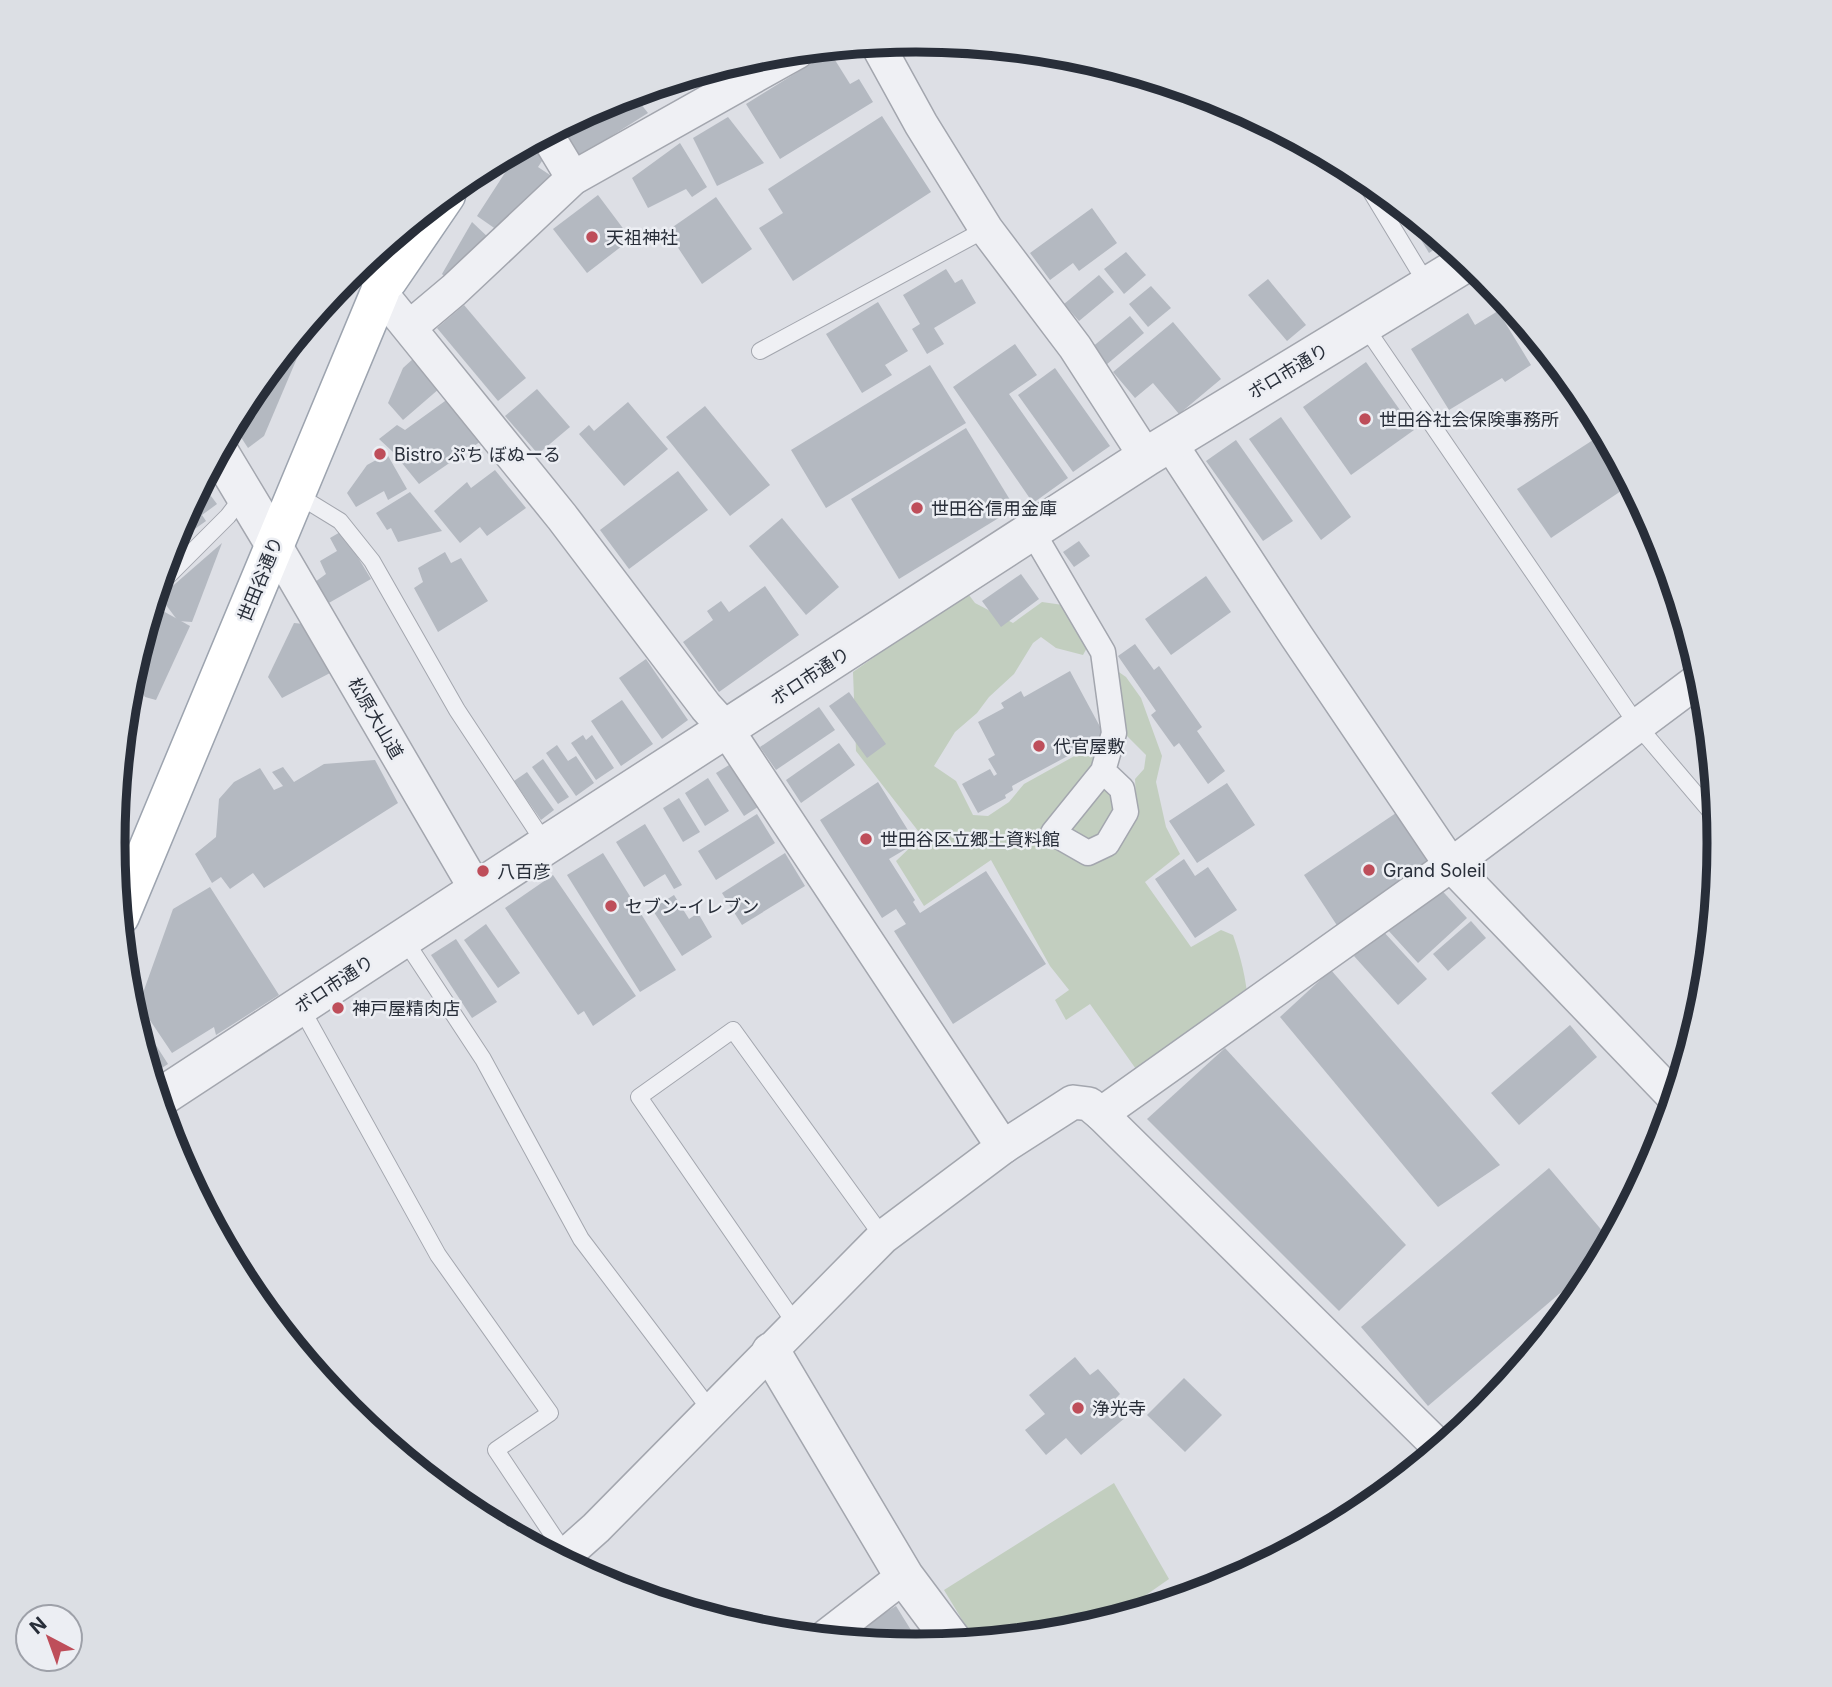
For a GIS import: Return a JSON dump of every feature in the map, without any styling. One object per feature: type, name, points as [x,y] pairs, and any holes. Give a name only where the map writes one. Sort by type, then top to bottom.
[{"type":"main road","points":[[380,292],[429,220]]},
{"type":"main road","name":"世田谷通り","points":[[127,898],[380,292],[388,255]]},
{"type":"street","points":[[882,53],[921,124],[986,229],[1075,347],[1158,450],[1297,637],[1451,865],[1667,1090]]},
{"type":"street","points":[[410,327],[454,290],[573,178],[772,66]]},
{"type":"street","points":[[551,142],[573,178]]},
{"type":"street","name":"ボロ市通り","points":[[166,1094],[1158,450],[1458,268]]},
{"type":"street","points":[[380,292],[562,517],[706,707],[727,730],[1003,1147]]},
{"type":"street","points":[[224,461],[275,545]]},
{"type":"street","points":[[1032,531],[1103,652],[1114,733],[1103,771]]},
{"type":"street","name":"松原大山道","points":[[275,545],[477,891]]},
{"type":"street","points":[[1101,1114],[1451,865],[1691,685]]},
{"type":"street","points":[[567,1553],[596,1528],[884,1237],[1003,1147],[1073,1102],[1089,1104],[1101,1114],[1434,1442]]},
{"type":"street","points":[[784,1339],[904,1576],[947,1633]]},
{"type":"street","points":[[834,1630],[904,1576]]},
{"type":"lane","points":[[1377,201],[1428,286]]},
{"type":"lane","points":[[760,351],[986,229]]},
{"type":"lane","points":[[1364,325],[1638,726],[1706,805]]},
{"type":"lane","points":[[295,494],[340,521],[372,561],[457,710],[546,845]]},
{"type":"lane","points":[[174,570],[228,516],[244,495]]},
{"type":"lane","points":[[404,939],[483,1059],[582,1239],[712,1412]]},
{"type":"lane","points":[[300,1006],[438,1255],[550,1413],[496,1450],[558,1549]]},
{"type":"lane","points":[[784,1339],[639,1097],[733,1030],[884,1237]]},
{"type":"green space","points":[[969,595],[975,603],[1013,623],[1042,602],[1063,605],[1066,614],[1083,628],[1089,644],[1083,655],[1056,648],[1041,637],[1033,643],[1014,674],[955,732],[934,766],[956,781],[973,815],[988,816],[1009,802],[1024,784],[1098,743],[1106,743],[1091,770],[1078,783],[1068,822],[1103,789],[1112,791],[1118,799],[1108,831],[1083,844],[1086,861],[1098,863],[1128,826],[1134,806],[1135,779],[1144,769],[1146,755],[1121,730],[1125,716],[1122,700],[1114,686],[1113,668],[1126,677],[1141,698],[1162,756],[1156,782],[1166,827],[1180,854],[1145,882],[1191,947],[1221,930],[1233,935],[1243,968],[1248,1003],[1143,1079],[1090,1004],[1066,1020],[1055,1000],[1069,990],[1050,966],[991,860],[924,906],[896,861],[922,836],[856,751],[853,672],[941,610]]},
{"type":"green space","points":[[1114,1483],[1169,1579],[1137,1603],[1121,1608],[1019,1628],[970,1633],[944,1590]]},
{"type":"building","points":[[833,57],[850,84],[859,79],[873,102],[780,159],[746,104],[820,58]]},
{"type":"building","points":[[640,103],[648,113],[580,156],[565,134]]},
{"type":"building","points":[[882,116],[931,192],[793,281],[759,228],[783,213],[768,189]]},
{"type":"building","points":[[728,117],[764,163],[717,186],[693,138]]},
{"type":"building","points":[[680,143],[707,187],[692,197],[686,189],[648,208],[632,178]]},
{"type":"building","points":[[538,149],[546,155],[538,167],[553,177],[500,232],[477,216],[510,165]]},
{"type":"building","points":[[598,195],[631,239],[587,273],[553,229]]},
{"type":"building","points":[[716,197],[752,249],[702,284],[667,231]]},
{"type":"building","points":[[1092,208],[1117,243],[1079,271],[1073,263],[1050,280],[1030,253]]},
{"type":"building","points":[[472,222],[491,240],[448,280],[442,274]]},
{"type":"building","points":[[1415,230],[1437,248],[1429,253]]},
{"type":"building","points":[[1126,252],[1146,275],[1124,294],[1104,269]]},
{"type":"building","points":[[946,269],[955,283],[962,279],[976,303],[934,328],[944,344],[927,354],[912,329],[920,324],[903,295]]},
{"type":"building","points":[[1099,275],[1114,292],[1079,321],[1064,304]]},
{"type":"building","points":[[1268,279],[1306,325],[1287,341],[1248,295]]},
{"type":"building","points":[[1151,286],[1171,308],[1148,327],[1129,304]]},
{"type":"building","points":[[878,302],[908,351],[885,365],[892,375],[862,393],[826,334]]},
{"type":"building","points":[[464,305],[526,378],[498,401],[437,328]]},
{"type":"building","points":[[1498,311],[1531,365],[1505,382],[1502,378],[1449,410],[1411,349],[1468,313],[1475,325]]},
{"type":"building","points":[[1130,316],[1144,333],[1106,365],[1091,348]]},
{"type":"building","points":[[1173,322],[1221,379],[1179,414],[1153,383],[1135,398],[1113,372]]},
{"type":"building","points":[[303,344],[264,436],[248,448],[239,435],[258,404]]},
{"type":"building","points":[[1015,344],[1037,375],[1009,394],[1068,478],[1033,503],[953,387]]},
{"type":"building","points":[[414,358],[440,388],[403,420],[388,403],[403,368]]},
{"type":"building","points":[[1366,362],[1414,430],[1351,475],[1303,407]]},
{"type":"building","points":[[930,365],[966,423],[826,508],[791,450]]},
{"type":"building","points":[[1055,368],[1110,446],[1073,472],[1018,395]]},
{"type":"building","points":[[537,389],[570,427],[538,454],[505,416]]},
{"type":"building","points":[[452,396],[487,437],[419,484],[379,439],[397,425],[405,430]]},
{"type":"building","points":[[628,402],[668,449],[624,486],[579,434],[589,425],[594,431]]},
{"type":"building","points":[[705,406],[770,485],[730,516],[666,437]]},
{"type":"building","points":[[1281,417],[1351,517],[1321,540],[1249,439]]},
{"type":"building","points":[[966,428],[1015,508],[899,579],[851,499]]},
{"type":"building","points":[[1236,440],[1293,521],[1263,541],[1206,461]]},
{"type":"building","points":[[1593,440],[1623,490],[1551,538],[1517,489]]},
{"type":"building","points":[[387,454],[407,489],[388,500],[384,491],[356,507],[347,493],[367,465]]},
{"type":"building","points":[[495,470],[526,508],[487,536],[480,527],[460,543],[434,511],[467,482],[471,488]]},
{"type":"building","points":[[678,471],[708,510],[629,569],[600,530]]},
{"type":"building","points":[[208,492],[217,504],[202,515],[206,521],[189,533]]},
{"type":"building","points":[[410,492],[442,531],[398,542],[391,528],[387,530],[376,513]]},
{"type":"building","points":[[782,518],[839,587],[806,615],[749,546]]},
{"type":"building","points":[[342,531],[371,579],[327,604],[315,582],[326,574],[320,561],[337,551],[330,538]]},
{"type":"building","points":[[1079,541],[1090,556],[1074,567],[1063,552]]},
{"type":"building","points":[[222,543],[192,622],[178,621],[163,601],[166,592]]},
{"type":"building","points":[[445,552],[451,563],[461,558],[488,601],[438,632],[414,588],[423,582],[418,568]]},
{"type":"building","points":[[1021,574],[1039,599],[1001,627],[982,601]]},
{"type":"building","points":[[1206,576],[1231,612],[1171,655],[1145,619]]},
{"type":"building","points":[[765,586],[799,635],[719,692],[683,642],[713,620],[707,611],[721,601],[729,612]]},
{"type":"building","points":[[163,611],[190,626],[156,700],[145,697],[140,689],[160,613]]},
{"type":"building","points":[[294,623],[304,624],[332,672],[282,698],[268,677]]},
{"type":"building","points":[[1135,644],[1154,670],[1159,666],[1202,727],[1197,731],[1225,771],[1208,784],[1179,743],[1174,747],[1151,715],[1156,711],[1118,656]]},
{"type":"building","points":[[646,659],[688,720],[662,739],[619,678]]},
{"type":"building","name":"代官屋敷","points":[[1070,671],[1105,736],[1012,786],[1013,790],[1005,795],[1006,798],[978,813],[962,784],[990,769],[994,776],[997,774],[988,759],[995,755],[978,722],[1004,708],[1001,703],[1021,691],[1024,697]]},
{"type":"building","points":[[849,692],[886,744],[867,758],[829,706]]},
{"type":"building","points":[[622,700],[653,744],[621,766],[591,721]]},
{"type":"building","points":[[819,707],[835,730],[776,770],[760,747]]},
{"type":"building","points":[[583,735],[586,740],[592,735],[614,768],[596,780],[571,743]]},
{"type":"building","points":[[839,743],[855,765],[801,803],[786,780]]},
{"type":"building","points":[[557,745],[568,761],[576,756],[594,783],[576,796],[546,753]]},
{"type":"building","points":[[543,759],[569,797],[558,804],[532,767]]},
{"type":"building","points":[[375,760],[398,803],[264,888],[253,873],[230,889],[221,877],[212,883],[195,854],[216,837],[219,799],[234,782],[260,768],[274,790],[283,786],[272,772],[283,767],[294,782],[324,764]]},
{"type":"building","points":[[734,762],[761,805],[744,816],[716,773]]},
{"type":"building","points":[[527,772],[554,810],[541,820],[514,781]]},
{"type":"building","points":[[708,778],[729,811],[705,826],[685,793]]},
{"type":"building","points":[[878,782],[916,843],[889,859],[915,900],[913,902],[920,913],[986,871],[1046,964],[953,1024],[894,931],[906,924],[896,909],[882,918],[820,820]]},
{"type":"building","points":[[1227,783],[1255,825],[1197,863],[1169,821]]},
{"type":"building","points":[[679,798],[700,832],[683,842],[663,808]]},
{"type":"building","name":"Grand Soleil","points":[[1399,811],[1435,866],[1340,930],[1304,875]]},
{"type":"building","points":[[757,814],[775,843],[716,880],[698,851]]},
{"type":"building","points":[[645,824],[682,885],[674,889],[665,874],[644,887],[616,842]]},
{"type":"building","points":[[603,853],[676,970],[640,992],[567,875]]},
{"type":"building","points":[[785,853],[805,886],[742,925],[722,893]]},
{"type":"building","points":[[1184,859],[1195,876],[1208,867],[1237,910],[1195,938],[1155,879]]},
{"type":"building","points":[[553,875],[636,996],[593,1026],[584,1011],[578,1015],[505,908]]},
{"type":"building","points":[[1436,884],[1467,918],[1418,963],[1387,929]]},
{"type":"building","points":[[210,887],[279,995],[216,1035],[214,1027],[172,1053],[143,1010],[140,1000],[173,909]]},
{"type":"building","points":[[674,895],[689,919],[698,913],[712,937],[682,956],[652,909]]},
{"type":"building","points":[[1471,921],[1486,938],[1448,971],[1433,954]]},
{"type":"building","points":[[486,924],[520,973],[498,988],[464,940]]},
{"type":"building","points":[[1382,930],[1427,979],[1398,1005],[1354,956]]},
{"type":"building","points":[[456,939],[497,1002],[472,1018],[431,955]]},
{"type":"building","points":[[1331,970],[1500,1165],[1438,1207],[1280,1017]]},
{"type":"building","points":[[1570,1025],[1597,1057],[1519,1125],[1491,1093]]},
{"type":"building","points":[[149,1034],[168,1064],[159,1070]]},
{"type":"building","points":[[1225,1048],[1406,1245],[1339,1311],[1147,1119]]},
{"type":"building","points":[[1549,1168],[1604,1233],[1576,1279],[1428,1406],[1361,1327]]},
{"type":"building","points":[[1075,1357],[1090,1375],[1098,1369],[1120,1394],[1113,1401],[1126,1417],[1081,1455],[1066,1438],[1046,1455],[1025,1430],[1045,1414],[1029,1395]]},
{"type":"building","points":[[1184,1378],[1222,1415],[1185,1452],[1147,1415]]},
{"type":"building","points":[[896,1606],[913,1634],[864,1633],[858,1629]]},
{"type":"place","name":"天祖神社","points":[[592,237]]},
{"type":"place","name":"世田谷社会保険事務所","points":[[1365,419]]},
{"type":"place","name":"Bistro ぷち ぼぬーる","points":[[380,454]]},
{"type":"place","name":"世田谷信用金庫","points":[[917,508]]},
{"type":"place","name":"代官屋敷","points":[[1039,746]]},
{"type":"place","name":"世田谷区立郷土資料館","points":[[866,839]]},
{"type":"place","name":"Grand Soleil","points":[[1369,870]]},
{"type":"place","name":"八百彦","points":[[483,871]]},
{"type":"place","name":"セブン-イレブン","points":[[611,906]]},
{"type":"place","name":"神戸屋精肉店","points":[[338,1008]]},
{"type":"place","name":"浄光寺","points":[[1078,1408]]}]
